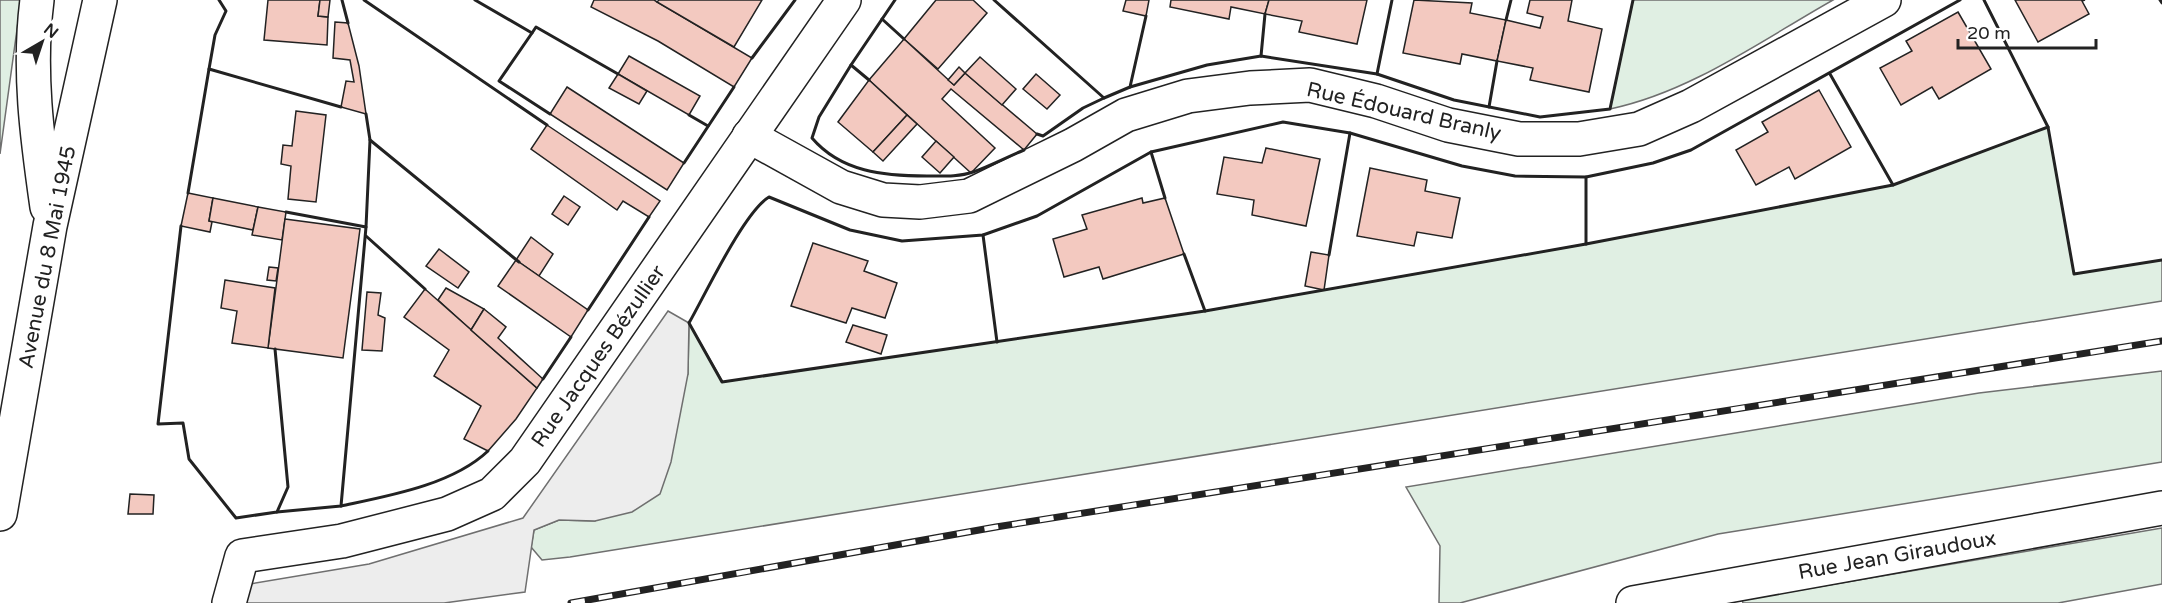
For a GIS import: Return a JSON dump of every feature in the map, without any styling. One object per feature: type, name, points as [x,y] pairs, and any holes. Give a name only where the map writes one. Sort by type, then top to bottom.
[{"type":"street","points":[[37,0],[33,33],[33,113],[50,226]]},
{"type":"street","name":"Avenue du 8 Mai 1945","points":[[0,514],[50,226],[100,0]]},
{"type":"street","name":"Rue Jacques Bézullier","points":[[229,603],[242,556],[342,541],[447,514],[492,494],[525,461],[844,0]]},
{"type":"street","name":"Rue Édouard Branly","points":[[749,136],[841,187],[883,200],[920,202],[969,196],[1073,145],[1126,115],[1188,96],[1250,88],[1310,86],[1376,101],[1458,127],[1519,139],[1579,139],[1639,129],[1691,106],[1884,0]]},
{"type":"street","name":"Rue Jean Giraudoux","points":[[1633,603],[2162,508]]},
{"type":"green space","points":[[0,0],[21,0],[0,154]]},
{"type":"green space","points":[[1633,0],[1833,0],[1753,48],[1697,78],[1640,101],[1610,109]]},
{"type":"green space","points":[[2048,127],[2074,274],[2162,260],[2162,301],[570,557],[542,560],[531,547],[534,530],[559,520],[595,521],[688,374],[689,323],[723,382],[1205,311],[1586,244],[1893,185]]},
{"type":"green space","points":[[2162,371],[2162,462],[1718,534],[1460,603],[1439,603],[1440,546],[1406,487],[1979,393]]},
{"type":"green space","points":[[2162,528],[2162,584],[2058,603],[1743,603],[1742,600]]},
{"type":"shaded area","points":[[668,311],[689,323],[688,374],[671,462],[660,494],[632,512],[595,521],[559,520],[534,530],[525,592],[444,603],[243,603],[244,585],[369,564],[523,518]]},
{"type":"building","points":[[268,0],[320,0],[318,16],[328,17],[327,45],[264,40]]},
{"type":"building","points":[[320,0],[330,0],[328,17],[318,16]]},
{"type":"building","points":[[594,0],[654,0],[752,58],[734,87],[658,41],[591,7]]},
{"type":"building","points":[[659,0],[762,0],[734,47],[657,2]]},
{"type":"building","points":[[936,0],[973,0],[987,13],[938,69],[904,39]]},
{"type":"building","points":[[1126,0],[1149,0],[1146,16],[1123,11]]},
{"type":"building","points":[[1171,0],[1269,0],[1265,14],[1231,7],[1229,19],[1170,7]]},
{"type":"building","points":[[1269,0],[1367,0],[1357,44],[1299,32],[1302,21],[1265,14]]},
{"type":"building","points":[[1414,0],[1472,3],[1470,13],[1506,20],[1497,61],[1462,54],[1460,64],[1403,53]]},
{"type":"building","points":[[1530,0],[1572,0],[1568,21],[1602,29],[1589,92],[1530,80],[1533,68],[1497,61],[1506,20],[1540,28],[1543,17],[1527,13]]},
{"type":"building","points":[[2015,0],[2085,0],[2082,1],[2089,14],[2038,42]]},
{"type":"building","points":[[1958,12],[1991,69],[1939,99],[1932,87],[1901,105],[1880,68],[1912,51],[1906,41]]},
{"type":"building","points":[[335,22],[348,23],[359,66],[366,114],[341,107],[346,81],[354,82],[350,60],[333,58]]},
{"type":"building","points":[[904,39],[954,85],[965,73],[1037,134],[1024,150],[951,89],[942,99],[995,148],[971,173],[869,80]]},
{"type":"building","points":[[629,56],[700,96],[689,115],[618,74]]},
{"type":"building","points":[[980,57],[1016,89],[1002,105],[965,73]]},
{"type":"building","points":[[959,67],[965,73],[954,85],[948,80]]},
{"type":"building","points":[[618,74],[647,91],[639,104],[609,88]]},
{"type":"building","points":[[1036,74],[1060,95],[1047,109],[1023,89]]},
{"type":"building","points":[[869,80],[907,115],[873,152],[838,122]]},
{"type":"building","points":[[567,87],[684,163],[667,190],[550,114]]},
{"type":"building","points":[[1819,90],[1851,147],[1795,179],[1789,167],[1756,185],[1736,150],[1768,132],[1762,122]]},
{"type":"building","points":[[296,111],[326,115],[316,202],[288,199],[291,166],[281,164],[283,145],[292,146]]},
{"type":"building","points":[[907,115],[917,124],[883,161],[873,152]]},
{"type":"building","points":[[547,125],[660,201],[649,217],[623,201],[617,210],[531,149]]},
{"type":"building","points":[[936,141],[954,157],[940,173],[922,157]]},
{"type":"building","points":[[1266,148],[1320,159],[1306,226],[1252,215],[1254,200],[1217,194],[1224,157],[1262,163]]},
{"type":"building","points":[[1370,168],[1427,180],[1425,191],[1460,198],[1452,238],[1417,232],[1414,246],[1357,236]]},
{"type":"building","points":[[188,193],[213,198],[209,221],[212,222],[210,232],[181,226]]},
{"type":"building","points":[[564,196],[580,207],[568,225],[552,214]]},
{"type":"building","points":[[213,198],[258,207],[253,230],[209,221]]},
{"type":"building","points":[[1142,198],[1143,203],[1165,198],[1184,254],[1103,279],[1099,267],[1064,277],[1053,239],[1087,229],[1082,215]]},
{"type":"building","points":[[258,207],[286,212],[282,240],[252,235]]},
{"type":"building","points":[[285,219],[360,229],[343,358],[268,348]]},
{"type":"building","points":[[531,237],[553,254],[539,276],[516,260]]},
{"type":"building","points":[[813,243],[868,261],[864,271],[897,283],[885,318],[852,308],[846,323],[791,306]]},
{"type":"building","points":[[439,249],[469,272],[458,288],[426,266]]},
{"type":"building","points":[[1311,252],[1329,255],[1324,290],[1305,286]]},
{"type":"building","points":[[516,260],[588,310],[571,337],[498,286]]},
{"type":"building","points":[[269,267],[278,268],[276,281],[267,280]]},
{"type":"building","points":[[225,280],[275,288],[268,348],[232,343],[237,311],[221,308]]},
{"type":"building","points":[[446,288],[484,309],[471,330],[438,300]]},
{"type":"building","points":[[425,289],[537,388],[516,419],[488,451],[464,439],[481,406],[434,376],[449,350],[404,317]]},
{"type":"building","points":[[367,292],[381,293],[378,315],[385,318],[382,351],[362,350]]},
{"type":"building","points":[[484,309],[506,327],[498,338],[543,379],[537,388],[471,330]]},
{"type":"building","points":[[853,325],[887,335],[881,354],[846,342]]},
{"type":"building","points":[[130,494],[154,495],[153,514],[128,514]]},
{"type":"railway","points":[[571,603],[996,527],[2162,341]]},
{"type":"wall","points":[[209,69],[215,35],[226,11],[219,0]]},
{"type":"wall","points":[[342,0],[348,23]]},
{"type":"wall","points":[[364,0],[547,125]]},
{"type":"wall","points":[[475,0],[532,33],[499,81],[550,114]]},
{"type":"wall","points":[[752,58],[795,0]]},
{"type":"wall","points":[[851,65],[895,0]]},
{"type":"wall","points":[[994,0],[1104,98],[1083,108],[1043,136],[1037,134]]},
{"type":"wall","points":[[1377,74],[1392,0]]},
{"type":"wall","points":[[1506,20],[1511,0]]},
{"type":"wall","points":[[1130,87],[1207,65],[1261,56],[1377,74],[1454,100],[1540,117],[1610,109],[1633,0]]},
{"type":"wall","points":[[1205,311],[722,382],[689,323],[737,236],[748,219],[769,197],[850,230],[902,241],[983,235],[1037,216],[1151,152],[1283,122],[1350,133],[1462,166],[1515,176],[1586,177],[1653,163],[1691,150],[1960,0]]},
{"type":"wall","points":[[1984,0],[2048,127],[2074,274],[2162,260]]},
{"type":"wall","points":[[1261,56],[1265,14]]},
{"type":"wall","points":[[1104,98],[1130,87],[1146,16]]},
{"type":"wall","points":[[882,19],[904,39]]},
{"type":"wall","points":[[532,33],[536,27],[618,74]]},
{"type":"wall","points":[[1489,107],[1497,61]]},
{"type":"wall","points":[[869,80],[851,65],[819,117],[812,138],[836,158],[850,165],[864,170],[895,175],[968,174],[1024,150]]},
{"type":"wall","points":[[188,193],[209,69],[341,107]]},
{"type":"wall","points":[[1830,74],[1893,185],[2048,127]]},
{"type":"wall","points":[[684,163],[734,87]]},
{"type":"wall","points":[[286,212],[366,227],[370,140],[366,114]]},
{"type":"wall","points":[[689,115],[708,126]]},
{"type":"wall","points":[[1329,255],[1350,133]]},
{"type":"wall","points":[[370,140],[519,262]]},
{"type":"wall","points":[[1151,152],[1165,198]]},
{"type":"wall","points":[[1586,177],[1586,244],[1893,185]]},
{"type":"wall","points":[[588,310],[649,217]]},
{"type":"wall","points":[[181,226],[158,424],[183,423],[189,459],[236,518],[277,512],[288,487],[275,349]]},
{"type":"wall","points":[[277,512],[341,506],[366,227]]},
{"type":"wall","points":[[983,235],[997,342]]},
{"type":"wall","points":[[366,236],[425,289]]},
{"type":"wall","points":[[1184,254],[1205,311],[1586,244]]},
{"type":"wall","points":[[543,379],[571,337]]},
{"type":"wall","points":[[341,506],[399,493],[438,481],[473,463],[488,451]]}]
